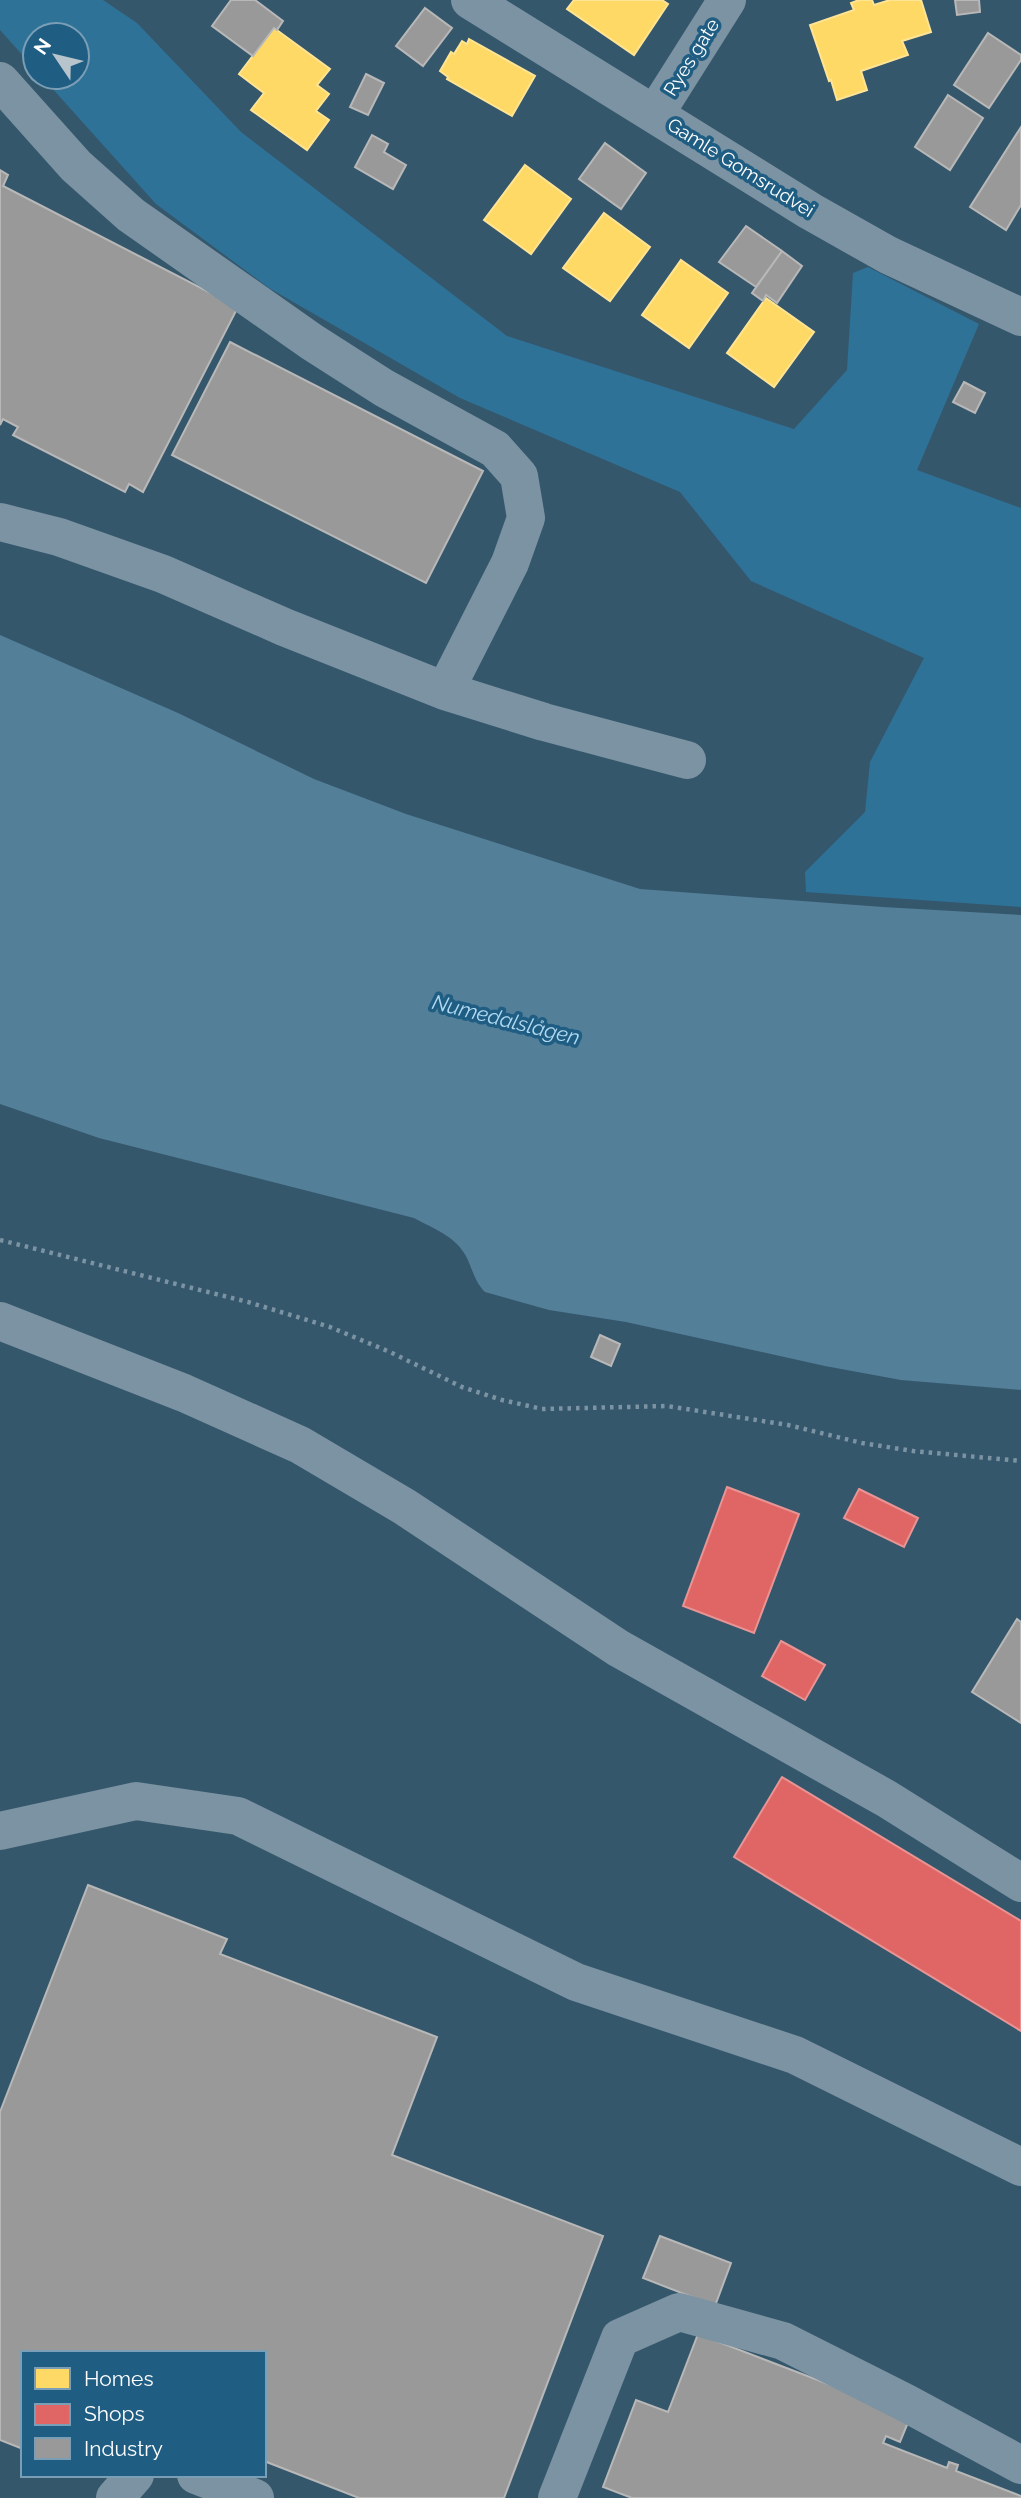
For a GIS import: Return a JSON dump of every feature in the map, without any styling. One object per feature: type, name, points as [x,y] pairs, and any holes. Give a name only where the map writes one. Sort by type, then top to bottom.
[{"type":"street","name":"Gamle Gomsrudvei","points":[[470,0],[810,211],[888,255],[1021,317]]},
{"type":"street","name":"Ryes gate","points":[[655,114],[727,0]]},
{"type":"street","points":[[0,81],[76,166],[131,215],[373,382],[495,449],[519,476],[526,519],[510,563],[445,691]]},
{"type":"street","points":[[0,522],[59,537],[163,574],[284,628],[445,691],[544,722],[687,760]]},
{"type":"street","points":[[0,1321],[184,1393],[300,1445],[405,1507],[618,1648],[887,1799],[1021,1882]]},
{"type":"street","points":[[0,1831],[136,1801],[238,1816],[576,1982],[795,2055],[1021,2167]]},
{"type":"street","points":[[557,2498],[620,2338],[679,2312],[783,2341],[1021,2465]]},
{"type":"street","points":[[115,2498],[133,2477]]},
{"type":"street","points":[[201,2477],[254,2498]]},
{"type":"path","points":[[0,1240],[248,1302],[330,1327],[462,1387],[542,1409],[667,1406],[788,1425],[887,1447],[1021,1461]]},
{"type":"shaded area","points":[[0,0],[103,0],[137,23],[241,132],[507,336],[794,429],[847,370],[853,273],[868,267],[979,324],[917,470],[1021,508],[1021,907],[806,892],[805,872],[865,812],[870,762],[924,658],[751,581],[680,492],[460,398],[269,288],[156,204],[55,91],[91,91],[91,21],[21,21],[21,53],[0,30]]},
{"type":"water","name":"Numedalslågen","points":[[0,635],[178,713],[314,779],[406,814],[640,889],[1021,915],[1021,1390],[901,1380],[626,1322],[549,1310],[485,1292],[457,1244],[414,1218],[99,1138],[0,1104]]},
{"type":"building: Homes","points":[[574,0],[662,0],[668,4],[634,55],[567,9]]},
{"type":"building: Homes","points":[[872,0],[874,5],[890,0],[921,0],[931,32],[902,41],[908,55],[861,71],[867,90],[837,100],[810,25],[854,10],[851,3]]},
{"type":"building: Homes","points":[[274,28],[330,69],[317,85],[329,94],[316,111],[329,120],[307,150],[251,110],[264,93],[239,74]]},
{"type":"building: Homes","points":[[469,39],[535,76],[512,116],[447,79],[440,71],[451,52],[454,54],[462,41],[467,44]]},
{"type":"building: Homes","points":[[525,165],[571,199],[531,254],[484,220]]},
{"type":"building: Homes","points":[[604,213],[650,247],[610,301],[563,268]]},
{"type":"building: Homes","points":[[681,260],[728,293],[689,348],[642,315]]},
{"type":"building: Homes","points":[[766,298],[814,332],[774,387],[727,353]]},
{"type":"building: Shops","points":[[727,1487],[799,1514],[754,1633],[683,1606]]},
{"type":"building: Shops","points":[[859,1489],[918,1518],[904,1547],[844,1518]]},
{"type":"building: Shops","points":[[781,1641],[825,1665],[805,1700],[762,1676]]},
{"type":"building: Shops","points":[[782,1777],[1021,1921],[1021,2031],[734,1857]]},
{"type":"building: Industry","points":[[231,0],[255,0],[283,21],[277,30],[274,28],[253,56],[212,26]]},
{"type":"building: Industry","points":[[955,0],[979,0],[980,12],[957,15]]},
{"type":"building: Industry","points":[[425,8],[452,28],[423,66],[396,46]]},
{"type":"building: Industry","points":[[988,33],[1021,55],[1021,60],[989,108],[954,85]]},
{"type":"building: Industry","points":[[366,74],[384,83],[368,115],[350,107]]},
{"type":"building: Industry","points":[[948,95],[983,118],[950,170],[915,147]]},
{"type":"building: Industry","points":[[1021,127],[1021,205],[1006,230],[970,207]]},
{"type":"building: Industry","points":[[372,135],[388,144],[384,152],[406,165],[393,189],[355,167]]},
{"type":"building: Industry","points":[[605,143],[646,173],[621,209],[579,179]]},
{"type":"building: Industry","points":[[0,170],[8,175],[3,186],[238,307],[143,492],[129,484],[125,492],[13,435],[18,427],[3,419],[0,425]]},
{"type":"building: Industry","points":[[746,226],[782,251],[756,287],[719,262]]},
{"type":"building: Industry","points":[[782,251],[802,266],[777,303],[766,295],[763,301],[752,293]]},
{"type":"building: Industry","points":[[230,342],[483,471],[426,583],[172,455]]},
{"type":"building: Industry","points":[[964,382],[985,393],[975,413],[953,402]]},
{"type":"building: Industry","points":[[600,1335],[620,1344],[611,1366],[591,1357]]},
{"type":"building: Industry","points":[[1017,1619],[1021,1622],[1021,1723],[972,1692]]},
{"type":"building: Industry","points":[[88,1885],[227,1939],[220,1954],[437,2037],[392,2155],[603,2236],[504,2498],[359,2498],[266,2462],[266,2351],[21,2351],[21,2448],[0,2440],[0,2112]]},
{"type":"building: Industry","points":[[660,2236],[731,2263],[715,2306],[643,2278]]},
{"type":"building: Industry","points":[[698,2334],[896,2410],[909,2420],[900,2442],[886,2436],[883,2443],[947,2468],[949,2462],[958,2465],[956,2471],[1021,2498],[632,2498],[603,2487],[636,2400],[668,2412]]}]
